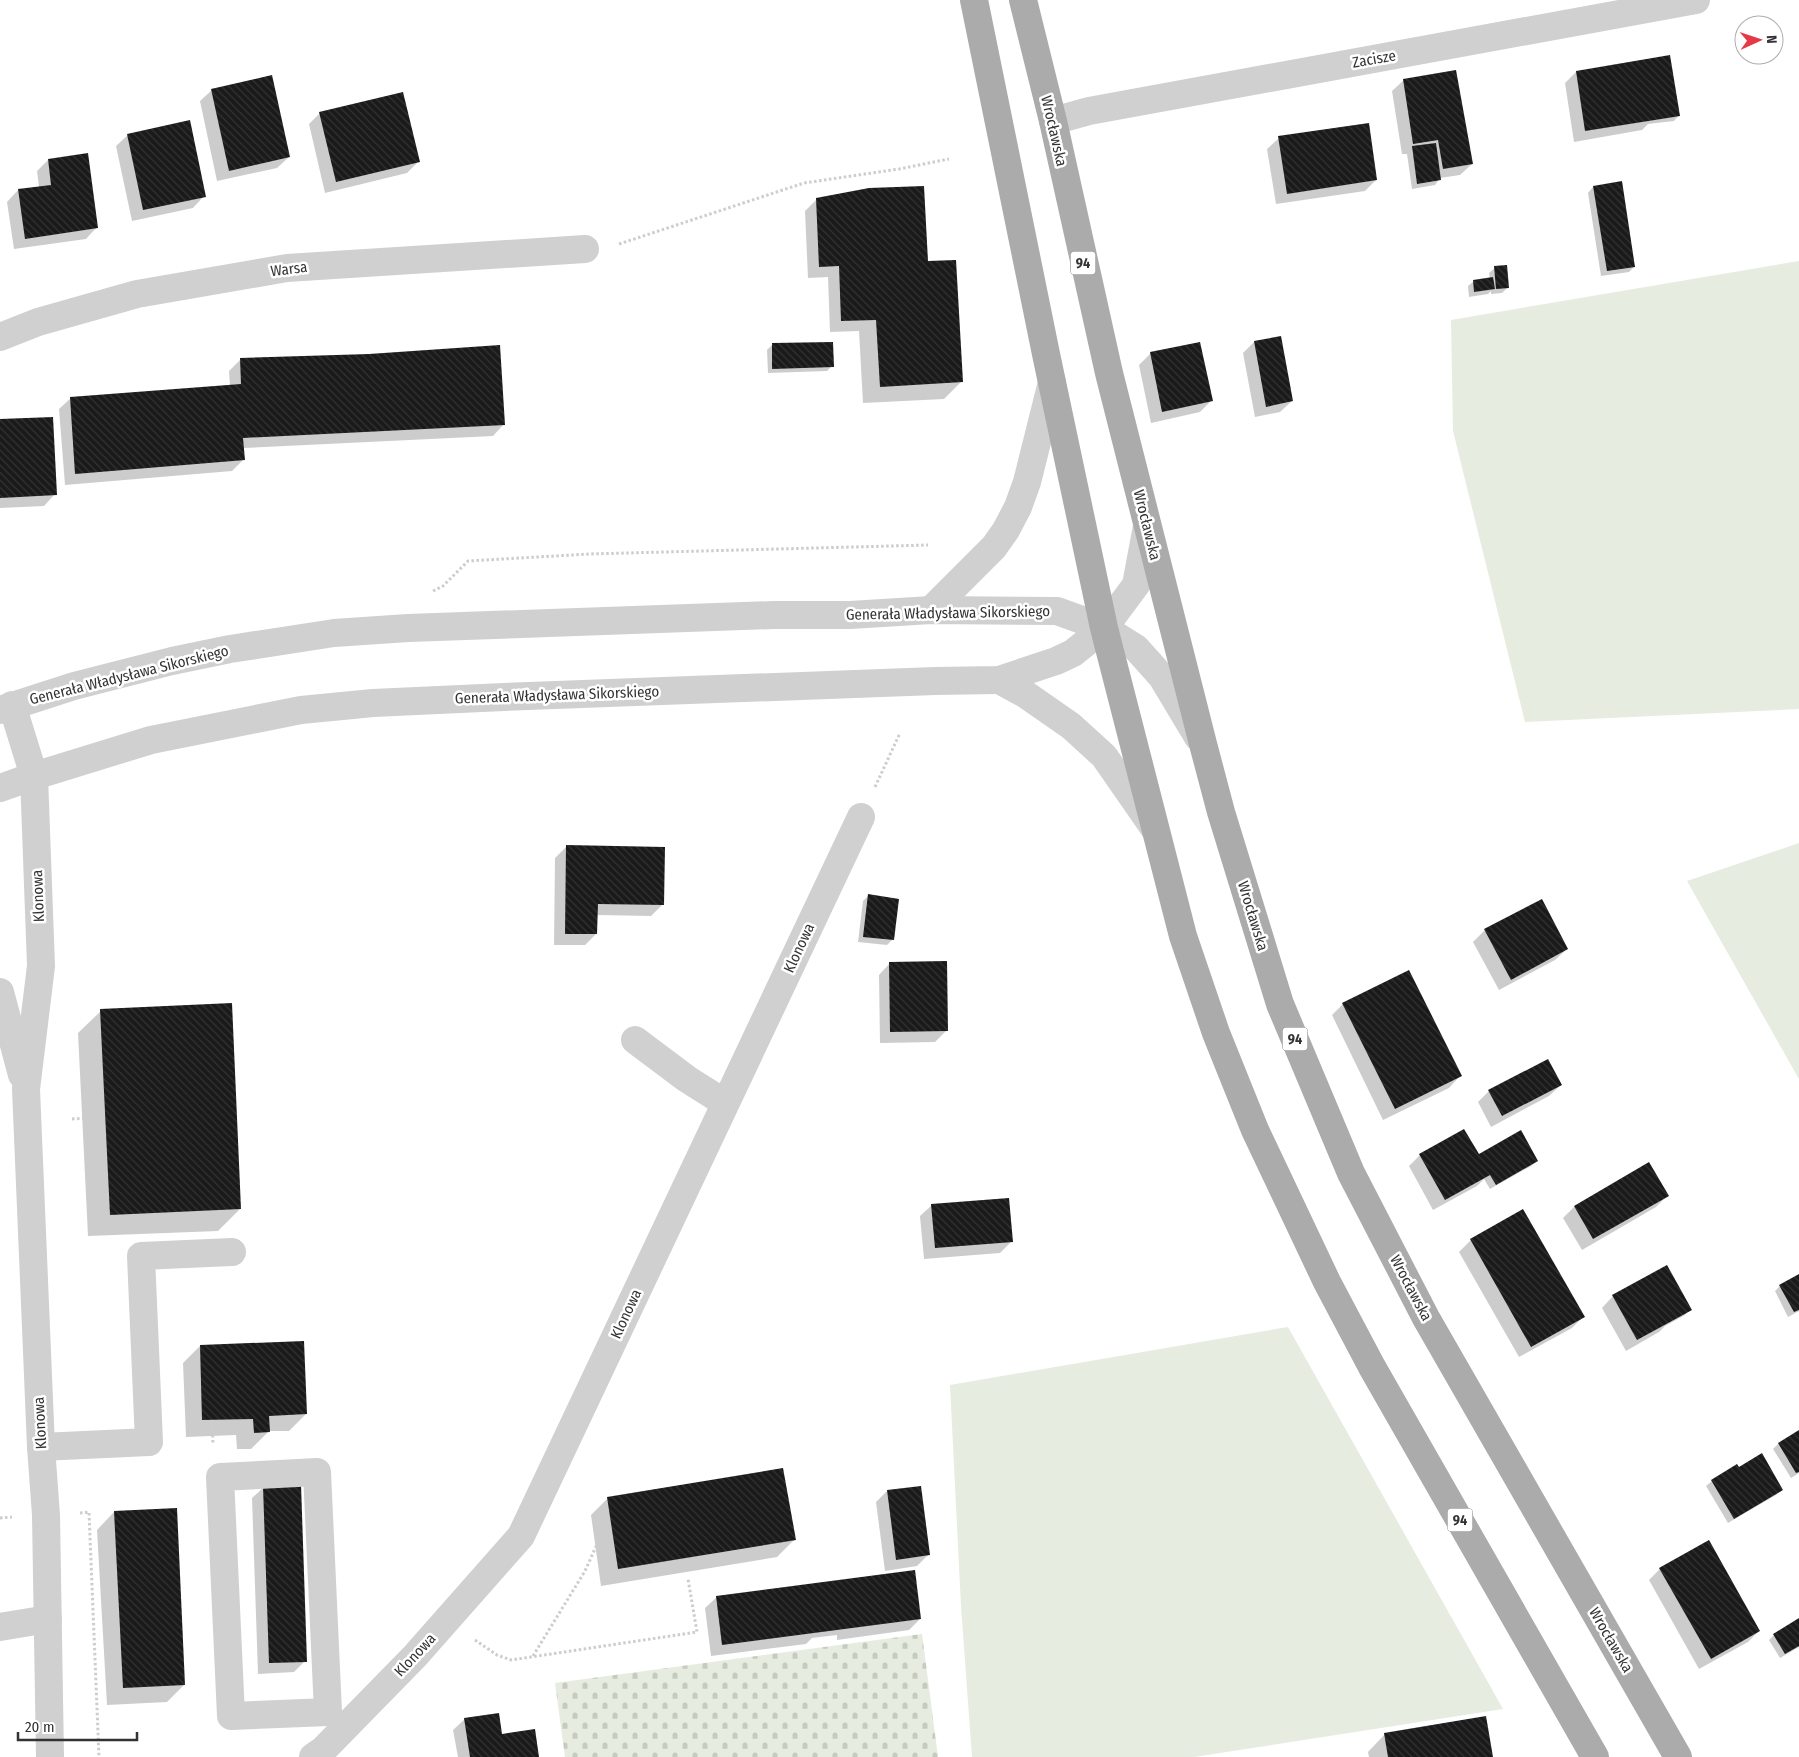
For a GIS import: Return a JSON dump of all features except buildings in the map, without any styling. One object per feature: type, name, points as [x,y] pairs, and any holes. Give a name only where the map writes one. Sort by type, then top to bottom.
[{"type":"main road","name":"94","points":[[974,0],[1104,628],[1182,936],[1216,1032],[1259,1139],[1327,1282],[1372,1366],[1595,1757]]},
{"type":"main road","name":"Wrocławska","points":[[1023,0],[1053,121],[1109,373],[1147,526],[1221,812],[1280,1004],[1351,1173],[1426,1318],[1678,1757]]},
{"type":"street","name":"Zacisze","points":[[1053,121],[1089,111],[1696,0]]},
{"type":"street","name":"Warsa","points":[[0,337],[38,322],[137,294],[287,268],[585,249]]},
{"type":"street","points":[[931,610],[994,547],[1006,530],[1018,507],[1027,482],[1052,382]]},
{"type":"street","points":[[1147,526],[1136,585],[1104,628],[1136,648],[1162,678],[1203,744]]},
{"type":"street","name":"Generała Władysława Sikorskiego","points":[[6,708],[74,686],[172,661],[230,649],[334,633],[408,628],[774,615],[850,615],[931,610],[1057,611],[1104,628]]},
{"type":"street","name":"Generała Władysława Sikorskiego","points":[[0,788],[151,740],[301,710],[346,705],[534,696],[999,680],[1056,661],[1073,653],[1104,628]]},
{"type":"street","points":[[999,680],[1025,694],[1071,726],[1104,756],[1154,829]]},
{"type":"street","name":"Klonowa","points":[[6,708],[34,776],[40,966],[26,1089],[41,1448],[46,1515],[50,1757]]},
{"type":"street","name":"Klonowa","points":[[313,1757],[323,1750],[335,1722],[415,1656],[521,1536],[861,817]]},
{"type":"street","name":"Klonowa","points":[[0,992],[26,1089]]},
{"type":"street","points":[[635,1040],[687,1079],[725,1104]]},
{"type":"street","points":[[41,1448],[149,1442],[141,1256],[232,1252]]},
{"type":"street","points":[[317,1472],[335,1722],[231,1716],[220,1477],[317,1472]]},
{"type":"street","points":[[0,1627],[48,1619]]},
{"type":"path","points":[[585,249],[617,245],[804,183],[899,169],[949,159]]},
{"type":"path","points":[[468,561],[599,554],[928,545]]},
{"type":"path","points":[[861,817],[900,733]]},
{"type":"path","points":[[72,1119],[105,1117]]},
{"type":"path","points":[[212,1420],[213,1447]]},
{"type":"path","points":[[532,1656],[585,1571],[598,1542],[604,1541]]},
{"type":"path","points":[[447,1620],[496,1655],[511,1660],[697,1632],[688,1580]]},
{"type":"green space","points":[[1799,261],[1799,709],[1525,722],[1453,431],[1451,320]]},
{"type":"green space","points":[[1799,843],[1799,1079],[1687,881]]},
{"type":"green space","points":[[1288,1327],[1503,1709],[1194,1757],[972,1757],[961,1606],[950,1385]]},
{"type":"green space","points":[[922,1634],[938,1757],[565,1757],[555,1683]]}]
